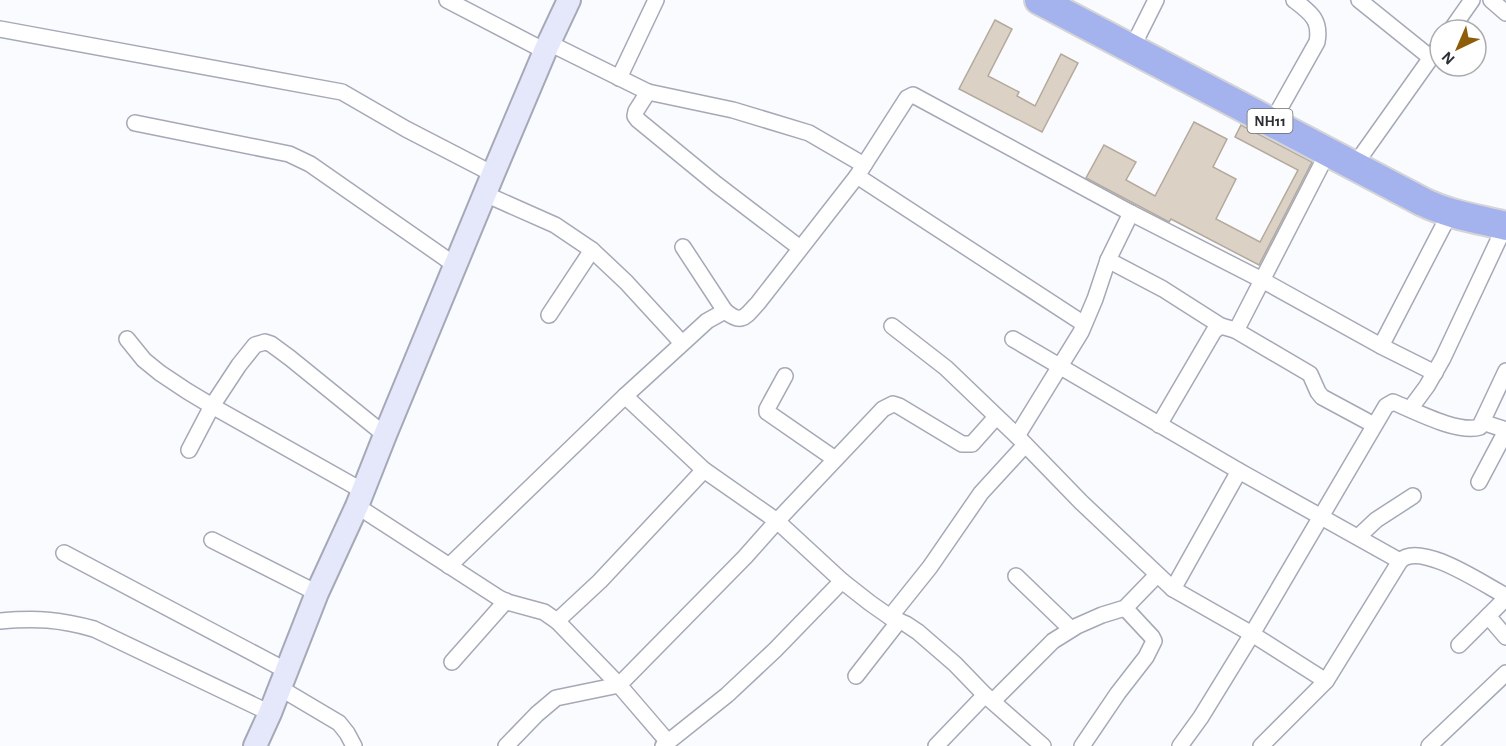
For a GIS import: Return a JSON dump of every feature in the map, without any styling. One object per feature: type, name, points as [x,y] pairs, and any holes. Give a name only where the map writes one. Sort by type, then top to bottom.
[{"type":"highway","name":"NH11","points":[[1040,0],[1423,202],[1450,213],[1506,226]]},
{"type":"street","points":[[447,0],[648,92],[733,110],[809,133],[1084,324]]},
{"type":"street","points":[[255,746],[317,593],[360,499],[489,184],[569,0]]},
{"type":"street","points":[[619,78],[656,0]]},
{"type":"street","points":[[1132,48],[1156,0]]},
{"type":"street","points":[[1272,122],[1317,42],[1319,30],[1315,20],[1294,0]]},
{"type":"street","points":[[1359,0],[1428,47]]},
{"type":"street","points":[[1459,18],[1472,0]]},
{"type":"street","points":[[1491,0],[1506,13]]},
{"type":"street","points":[[0,29],[342,93],[406,129],[592,250],[626,282],[682,343]]},
{"type":"street","points":[[1354,166],[1428,63]]},
{"type":"street","points":[[648,92],[636,111],[635,116],[638,120],[716,184],[800,248]]},
{"type":"street","points":[[683,248],[725,311],[734,319],[745,316],[758,303],[861,170],[907,98],[913,95],[1435,373]]},
{"type":"street","points":[[135,123],[289,154],[310,164],[455,265]]},
{"type":"street","points":[[1159,425],[1214,331],[1238,327],[1328,152]]},
{"type":"street","points":[[856,676],[981,493],[1021,441],[1059,366],[1081,332],[1108,260],[1131,213]]},
{"type":"street","points":[[1381,346],[1450,213]]},
{"type":"street","points":[[1410,409],[1435,373],[1506,226]]},
{"type":"street","points":[[549,315],[592,250]]},
{"type":"street","points":[[1108,260],[1310,374],[1322,397],[1374,425]]},
{"type":"street","points":[[449,566],[682,343],[707,321],[725,311]]},
{"type":"street","points":[[892,326],[946,368],[1081,502],[1173,589],[1252,634],[1326,681]]},
{"type":"street","points":[[127,339],[144,360],[160,374],[360,499],[449,566],[506,601],[544,612],[557,621],[619,685],[666,744],[727,695],[775,650],[842,581]]},
{"type":"street","points":[[1013,339],[1239,471],[1400,561]]},
{"type":"street","points":[[189,450],[212,406],[239,365],[255,345],[265,342],[290,358],[385,435]]},
{"type":"street","points":[[1180,746],[1201,717],[1252,634],[1386,406],[1393,402],[1450,425],[1473,429],[1480,427],[1506,371]]},
{"type":"street","points":[[785,376],[767,412],[835,459]]},
{"type":"street","points":[[625,396],[704,470],[777,521],[842,581],[894,619],[918,632],[1043,746]]},
{"type":"street","points":[[506,746],[556,698],[619,685],[745,557],[888,405],[898,405],[962,444],[972,444],[996,417]]},
{"type":"street","points":[[1479,482],[1506,430],[1482,422]]},
{"type":"street","points":[[557,621],[600,581],[704,470]]},
{"type":"street","points":[[1173,589],[1239,471]]},
{"type":"street","points":[[1358,537],[1376,520],[1413,496]]},
{"type":"street","points":[[212,540],[317,593]]},
{"type":"street","points":[[64,553],[284,679],[339,723],[348,733],[354,746]]},
{"type":"street","points":[[1262,746],[1326,681],[1404,556],[1434,558],[1465,572],[1506,597],[1459,645]]},
{"type":"street","points":[[936,746],[1053,641],[1071,629],[1102,615],[1125,608],[1157,575]]},
{"type":"street","points":[[1016,576],[1071,629]]},
{"type":"street","points":[[452,662],[506,601]]},
{"type":"street","points":[[1082,746],[1146,657],[1154,641],[1125,608]]},
{"type":"street","points":[[1488,616],[1506,637]]},
{"type":"street","points":[[0,621],[50,619],[94,629],[270,713]]},
{"type":"street","points":[[1429,746],[1506,673]]},
{"type":"building","points":[[995,20],[1012,29],[988,76],[1019,92],[1017,96],[1035,106],[1061,54],[1078,63],[1042,132],[959,89]]},
{"type":"building","points":[[1194,122],[1227,139],[1213,167],[1236,179],[1216,219],[1260,242],[1298,170],[1235,137],[1241,125],[1312,162],[1259,265],[1171,219],[1169,222],[1086,178],[1104,145],[1136,162],[1126,180],[1155,196]]}]
